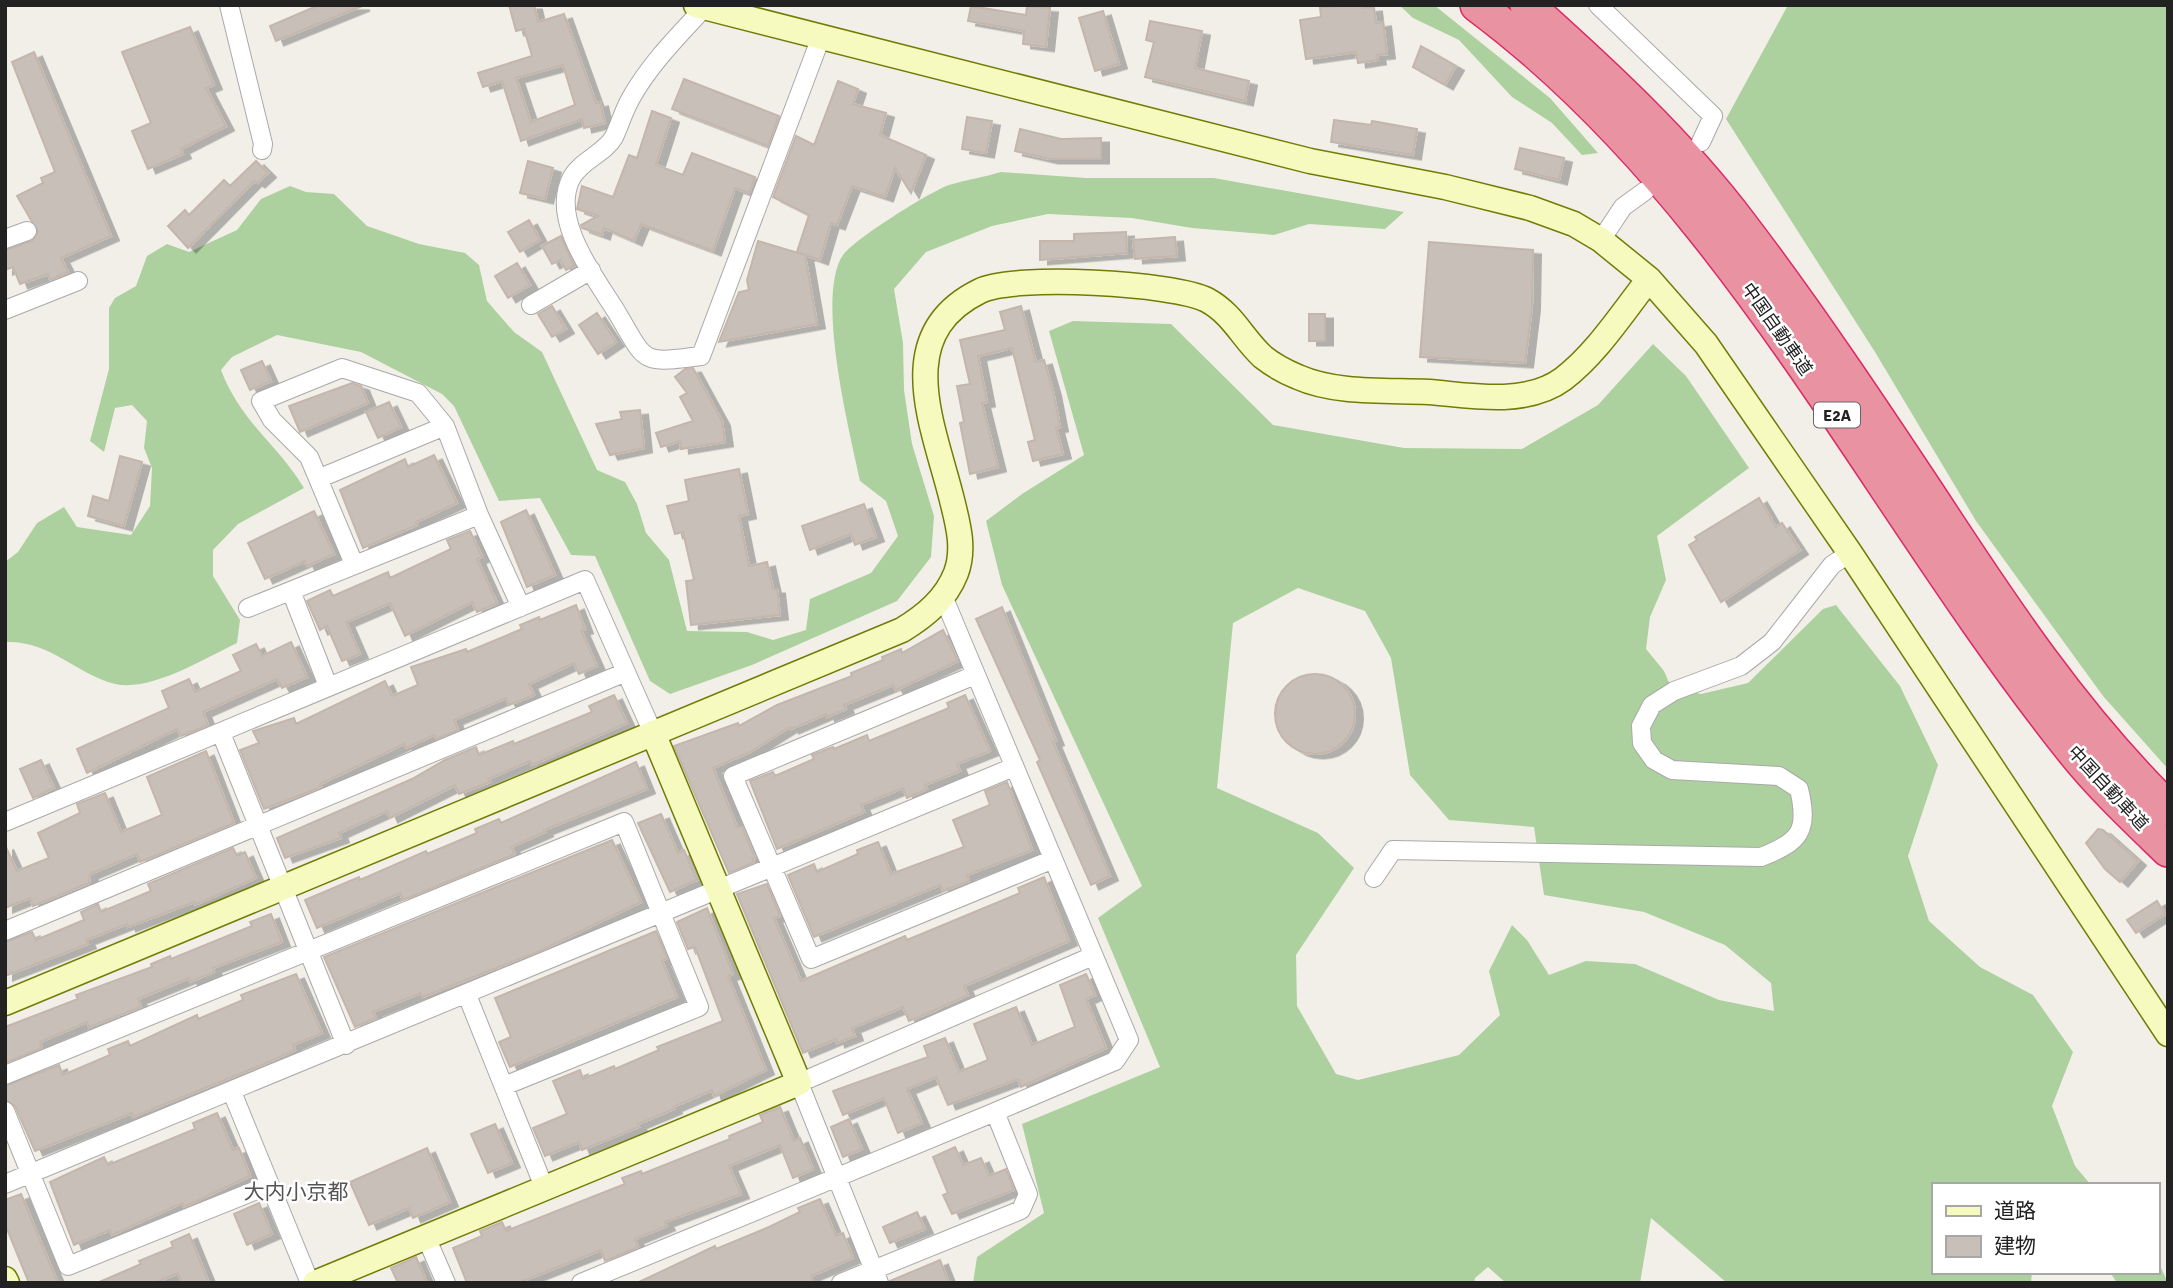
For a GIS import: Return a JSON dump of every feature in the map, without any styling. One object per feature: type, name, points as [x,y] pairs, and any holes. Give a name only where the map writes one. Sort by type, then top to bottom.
[{"type":"highway","name":"中国自動車道","points":[[1477,5],[1578,93],[1651,165],[1715,243],[1779,330],[1969,612],[2019,681],[2074,753],[2168,850]]},
{"type":"highway","name":"中国自動車道","points":[[1527,5],[1603,73],[1739,223],[1806,314],[2044,664],[2168,808]]},
{"type":"street","points":[[229,5],[263,144],[262,150]]},
{"type":"street","points":[[1598,5],[1713,116],[1702,142]]},
{"type":"street","points":[[821,37],[701,356],[655,362],[641,354],[567,225],[564,201],[572,177],[591,155],[612,140],[631,98],[655,62],[700,6],[1310,161],[1445,187],[1530,208],[1574,224],[1601,240],[1650,279],[1706,344],[1850,553],[2168,1034]]},
{"type":"street","points":[[1601,240],[1623,207],[1646,191]]},
{"type":"street","points":[[5,239],[27,231]]},
{"type":"street","points":[[531,305],[591,270]]},
{"type":"street","points":[[5,1003],[902,630],[925,615],[943,596],[956,573],[961,549],[959,526],[928,403],[923,369],[933,335],[947,315],[984,289],[1018,282],[1155,288],[1185,292],[1206,299],[1225,312],[1262,356],[1301,378],[1346,387],[1504,397],[1540,392],[1563,379],[1650,279]]},
{"type":"street","points":[[5,310],[78,281]]},
{"type":"street","points":[[354,564],[309,457],[272,420],[261,401],[342,368],[418,393],[445,426],[479,515],[521,607]]},
{"type":"street","points":[[320,478],[445,426]]},
{"type":"street","points":[[248,608],[479,515]]},
{"type":"street","points":[[1374,878],[1393,850],[1761,857],[1788,847],[1802,832],[1804,811],[1799,789],[1779,776],[1672,770],[1654,760],[1642,743],[1641,726],[1652,705],[1674,691],[1741,666],[1772,642],[1832,565],[1850,553]]},
{"type":"street","points":[[5,822],[585,580],[719,889],[877,1276]]},
{"type":"street","points":[[291,591],[328,686]]},
{"type":"street","points":[[581,1283],[1115,1061],[1129,1040],[1051,860],[943,596]]},
{"type":"street","points":[[5,931],[626,672]]},
{"type":"street","points":[[975,675],[733,776],[811,959],[1051,860]]},
{"type":"street","points":[[221,733],[346,1045]]},
{"type":"street","points":[[5,1184],[1014,767]]},
{"type":"street","points":[[5,1075],[624,822],[699,1007],[504,1086]]},
{"type":"street","points":[[232,1092],[312,1283],[799,1083],[1093,956]]},
{"type":"street","points":[[467,995],[544,1187]]},
{"type":"street","points":[[5,1111],[68,1266],[269,1185]]},
{"type":"street","points":[[841,1283],[877,1276],[1021,1210],[1028,1194],[995,1112]]},
{"type":"street","points":[[426,1237],[446,1283]]},
{"type":"green space","points":[[1399,5],[1434,5],[1550,98],[1598,153],[1582,155],[1552,123],[1512,97],[1459,40],[1413,18]]},
{"type":"green space","points":[[1788,5],[2168,5],[2168,769],[2103,696],[1976,521],[1875,352],[1726,119]]},
{"type":"green space","points":[[1001,172],[1086,178],[1214,178],[1404,212],[1385,229],[1309,224],[1274,235],[1192,228],[1132,218],[1048,214],[992,226],[926,252],[894,289],[903,343],[904,390],[912,444],[934,516],[931,557],[897,601],[752,665],[670,694],[650,681],[595,556],[571,555],[540,498],[499,501],[454,406],[442,394],[361,352],[277,335],[232,357],[221,370],[239,405],[304,488],[238,524],[213,550],[213,576],[240,620],[237,643],[178,672],[145,683],[129,685],[101,679],[36,646],[5,642],[5,562],[18,552],[37,523],[64,507],[77,527],[131,535],[150,506],[152,468],[144,448],[147,421],[132,405],[115,408],[104,452],[90,441],[109,369],[109,308],[115,298],[136,286],[147,256],[167,244],[189,252],[237,230],[261,199],[290,186],[306,192],[334,194],[367,226],[419,244],[465,253],[479,265],[487,301],[514,332],[542,352],[597,470],[625,482],[637,504],[646,533],[669,560],[687,631],[747,632],[773,640],[806,630],[810,599],[871,573],[898,536],[886,501],[860,481],[843,399],[833,332],[832,301],[835,275],[843,255],[876,228],[940,189]]},
{"type":"green space","points":[[1073,321],[1171,324],[1273,425],[1404,448],[1522,449],[1598,405],[1653,344],[1686,376],[1749,468],[1657,536],[1666,580],[1650,617],[1646,649],[1664,671],[1671,687],[1701,694],[1748,683],[1823,609],[1836,605],[1900,686],[1938,765],[1908,856],[1929,921],[1980,967],[2033,995],[2073,1052],[2052,1106],[2075,1166],[2089,1183],[1932,1183],[1932,1274],[2032,1274],[2031,1283],[1727,1283],[1651,1218],[1640,1283],[1506,1283],[1488,1267],[1475,1278],[1474,1283],[973,1283],[977,1257],[1044,1213],[1022,1124],[1160,1067],[1098,918],[1142,886],[1002,585],[986,521],[1022,494],[1084,455],[1049,331]],"holes":[[[1298,588],[1365,611],[1391,658],[1410,775],[1449,820],[1534,827],[1544,895],[1644,912],[1725,945],[1771,983],[1774,1011],[1719,1000],[1635,964],[1586,961],[1549,975],[1527,940],[1512,925],[1489,971],[1500,1015],[1459,1055],[1358,1080],[1336,1074],[1297,1006],[1296,955],[1354,868],[1318,833],[1217,788],[1233,623]]]},
{"type":"green space","points":[[2159,1263],[2168,1283],[2117,1283],[2111,1274],[2159,1274]]},
{"type":"building","points":[[319,5],[362,6],[276,41],[270,26]]},
{"type":"building","points":[[509,5],[534,5],[538,22],[564,14],[596,103],[600,102],[605,123],[584,128],[582,119],[521,141],[502,81],[483,87],[478,73],[532,56],[524,29],[516,31]],"holes":[[[563,65],[575,105],[531,122],[516,78]]]},
{"type":"building","points":[[1363,5],[1363,8],[1374,7],[1376,23],[1383,22],[1387,54],[1377,55],[1378,60],[1358,63],[1356,52],[1306,59],[1300,20],[1321,17],[1320,7]]},
{"type":"building","points":[[971,6],[1026,15],[1027,6],[1050,8],[1046,47],[1023,44],[1024,31],[968,21]]},
{"type":"building","points":[[1103,11],[1119,64],[1095,71],[1079,18]]},
{"type":"building","points":[[1150,21],[1202,31],[1195,68],[1249,81],[1245,101],[1145,77],[1154,42],[1146,40]]},
{"type":"building","points":[[190,27],[214,85],[206,88],[226,126],[181,149],[183,154],[148,169],[132,131],[151,123],[122,52]]},
{"type":"building","points":[[1421,46],[1456,66],[1445,85],[1413,67]]},
{"type":"building","points":[[34,52],[111,236],[61,258],[68,272],[50,280],[48,274],[20,284],[13,267],[5,270],[5,250],[32,241],[38,232],[17,196],[43,183],[41,178],[55,172],[12,62]]},
{"type":"building","points":[[684,79],[779,116],[768,146],[672,109]]},
{"type":"building","points":[[838,81],[858,89],[853,104],[886,113],[880,135],[926,155],[911,193],[895,168],[885,197],[852,186],[837,225],[831,223],[820,260],[797,252],[809,215],[773,197],[796,136],[814,145]]},
{"type":"building","points":[[652,111],[671,118],[656,165],[683,175],[692,153],[755,177],[749,193],[735,188],[713,251],[641,224],[634,241],[604,228],[602,235],[582,228],[581,225],[598,216],[577,209],[582,186],[613,197],[629,155],[637,158]]},
{"type":"building","points":[[967,117],[992,121],[986,153],[962,149]]},
{"type":"building","points":[[1334,120],[1371,125],[1372,121],[1417,129],[1413,155],[1331,142]]},
{"type":"building","points":[[1020,129],[1061,139],[1101,138],[1101,159],[1050,159],[1015,151]]},
{"type":"building","points":[[1520,148],[1564,158],[1559,180],[1515,169]]},
{"type":"building","points":[[256,161],[268,173],[257,183],[254,181],[188,248],[168,226],[185,210],[189,215],[224,180],[230,186]]},
{"type":"building","points":[[528,161],[553,168],[545,199],[520,193]]},
{"type":"building","points":[[529,220],[540,240],[520,252],[508,232]]},
{"type":"building","points":[[1126,232],[1127,253],[1040,260],[1040,241],[1074,241],[1074,234]]},
{"type":"building","points":[[561,236],[574,266],[566,270],[560,260],[552,264],[542,246]]},
{"type":"building","points":[[1175,237],[1177,256],[1135,259],[1133,240]]},
{"type":"building","points":[[758,241],[805,255],[817,324],[719,342],[739,292],[749,290],[747,280]]},
{"type":"building","points":[[1429,242],[1533,250],[1532,306],[1525,363],[1420,357]]},
{"type":"building","points":[[517,263],[530,285],[508,298],[495,276]]},
{"type":"building","points":[[552,306],[566,329],[552,337],[538,314]]},
{"type":"building","points":[[1021,306],[1036,362],[1044,360],[1053,391],[1060,427],[1056,428],[1063,454],[1033,461],[1028,442],[1035,440],[1012,348],[978,356],[987,402],[982,403],[998,467],[970,474],[960,423],[964,422],[957,386],[970,384],[960,340],[1005,330],[1000,312]]},
{"type":"building","points":[[597,313],[616,342],[598,354],[579,325]]},
{"type":"building","points":[[1309,314],[1325,314],[1325,341],[1309,341]]},
{"type":"building","points":[[262,361],[271,381],[250,390],[241,370]]},
{"type":"building","points":[[693,368],[722,421],[725,442],[681,449],[680,441],[661,447],[656,433],[693,421],[680,397],[687,393],[675,377],[685,369]]},
{"type":"building","points":[[352,383],[361,386],[368,403],[300,432],[289,406]]},
{"type":"building","points":[[389,402],[401,427],[378,438],[366,412]]},
{"type":"building","points":[[640,410],[644,448],[610,455],[596,424],[622,419],[620,412]]},
{"type":"building","points":[[434,455],[457,503],[416,522],[417,525],[363,548],[340,490],[405,459],[408,467]]},
{"type":"building","points":[[120,456],[142,462],[124,526],[88,516],[93,496],[109,501]]},
{"type":"building","points":[[739,469],[748,514],[739,516],[749,566],[767,562],[773,589],[777,589],[780,615],[691,625],[686,581],[694,580],[683,532],[675,534],[667,506],[689,501],[685,480]]},
{"type":"building","points":[[1759,498],[1776,527],[1782,523],[1800,550],[1721,602],[1689,545],[1697,540],[1695,537]]},
{"type":"building","points":[[864,504],[876,537],[855,545],[851,534],[810,550],[802,526]]},
{"type":"building","points":[[526,510],[555,575],[527,587],[501,522]]},
{"type":"building","points":[[314,511],[334,554],[307,566],[305,561],[265,579],[248,543]]},
{"type":"building","points":[[470,531],[482,557],[477,559],[497,603],[477,612],[472,602],[405,636],[390,603],[346,622],[360,654],[342,661],[327,626],[320,630],[307,601],[330,590],[333,596],[388,572],[390,578],[451,549],[447,540]]},
{"type":"building","points":[[576,605],[585,629],[581,630],[597,666],[579,674],[574,663],[529,684],[534,695],[509,705],[506,698],[454,720],[458,730],[436,739],[434,735],[406,748],[404,744],[320,784],[316,789],[264,809],[240,750],[259,743],[253,731],[294,718],[296,724],[385,681],[392,696],[418,685],[411,667],[466,649],[467,652],[522,629],[520,625]]},
{"type":"building","points":[[1002,607],[1056,741],[1053,742],[1110,876],[1091,885],[1037,762],[1040,760],[976,619]]},
{"type":"building","points":[[943,630],[958,661],[896,690],[893,685],[844,705],[846,709],[827,717],[826,714],[791,729],[790,727],[750,752],[713,768],[737,827],[742,827],[755,858],[752,859],[754,862],[729,873],[674,746],[738,723],[739,726],[777,705],[852,676],[851,673],[883,660],[882,657],[901,649],[902,653]]},
{"type":"building","points":[[291,642],[307,677],[282,688],[277,679],[203,712],[208,725],[181,736],[177,729],[87,773],[77,749],[169,708],[162,691],[189,679],[195,692],[241,671],[233,655],[256,644],[262,656]]},
{"type":"building","points":[[1307,674],[1323,674],[1344,685],[1355,706],[1355,722],[1344,743],[1323,754],[1307,754],[1293,748],[1281,736],[1275,722],[1275,706],[1281,692],[1293,680]]},
{"type":"building","points":[[614,695],[627,723],[532,765],[530,761],[488,779],[490,782],[459,794],[455,785],[390,818],[387,811],[339,833],[341,838],[285,858],[277,838],[412,779],[445,760],[476,747],[479,755],[513,741],[514,744],[592,712],[589,706]]},
{"type":"building","points":[[965,695],[990,751],[957,764],[960,771],[925,785],[927,789],[907,798],[903,788],[861,805],[864,812],[777,849],[750,781],[773,772],[775,776],[814,759],[812,755],[867,735],[869,741],[949,708],[947,703]]},
{"type":"building","points":[[206,751],[234,823],[140,862],[137,854],[90,874],[89,883],[33,906],[30,898],[5,908],[5,845],[17,871],[49,858],[38,833],[80,813],[77,804],[105,793],[121,832],[162,815],[147,777]]},
{"type":"building","points":[[41,760],[54,788],[33,798],[20,769]]},
{"type":"building","points":[[636,762],[647,789],[544,830],[545,832],[511,847],[515,854],[403,900],[400,893],[317,928],[305,900],[359,877],[360,880],[426,851],[427,854],[477,833],[475,829],[499,819],[501,823]]},
{"type":"building","points":[[1007,782],[1032,850],[967,875],[969,881],[943,891],[940,885],[814,937],[788,875],[814,864],[817,872],[878,842],[891,874],[964,847],[953,820],[990,805],[985,791]]},
{"type":"building","points":[[661,814],[678,853],[684,850],[697,880],[670,892],[638,823]]},
{"type":"building","points":[[2098,829],[2103,830],[2138,861],[2120,882],[2105,869],[2086,843]]},
{"type":"building","points":[[612,840],[641,902],[542,950],[423,997],[421,993],[373,1012],[376,1018],[355,1027],[324,957]]},
{"type":"building","points":[[233,848],[237,856],[245,852],[256,878],[195,905],[194,902],[86,940],[88,944],[5,976],[5,942],[32,932],[36,940],[84,920],[81,912],[98,904],[101,912],[151,891],[148,884]]},
{"type":"building","points":[[1044,877],[1069,941],[964,986],[968,995],[931,1012],[909,1021],[903,1007],[852,1028],[855,1036],[837,1043],[836,1039],[803,1053],[737,894],[767,884],[780,916],[774,918],[801,981],[905,936],[907,940],[1020,893],[1018,888]]},
{"type":"building","points":[[2157,901],[2165,914],[2136,933],[2127,920]]},
{"type":"building","points":[[707,908],[733,974],[728,976],[766,1070],[714,1096],[712,1090],[638,1124],[639,1127],[582,1150],[579,1142],[545,1156],[533,1128],[567,1114],[553,1081],[580,1070],[583,1079],[614,1066],[615,1069],[659,1050],[657,1047],[723,1021],[695,947],[688,949],[677,922]]},
{"type":"building","points":[[271,914],[282,942],[213,968],[214,972],[190,982],[189,978],[138,999],[141,1007],[89,1027],[87,1022],[40,1042],[42,1048],[5,1063],[5,1027],[78,999],[76,995],[152,967],[151,964],[170,956],[171,959],[252,926],[250,922]]},
{"type":"building","points":[[656,931],[667,958],[662,961],[677,997],[510,1067],[499,1042],[511,1037],[495,998]]},
{"type":"building","points":[[296,974],[322,1033],[293,1045],[295,1050],[262,1065],[133,1117],[132,1113],[35,1151],[15,1106],[5,1100],[5,1086],[59,1065],[63,1075],[110,1055],[108,1049],[128,1041],[130,1046],[197,1015],[198,1019],[243,1000],[241,995]]},
{"type":"building","points":[[1086,974],[1095,995],[1086,999],[1106,1048],[1021,1087],[1018,1079],[948,1105],[936,1077],[907,1089],[922,1123],[898,1133],[884,1098],[843,1115],[833,1091],[928,1057],[924,1046],[945,1038],[959,1072],[988,1060],[974,1024],[1016,1007],[1032,1045],[1075,1027],[1060,985]]},
{"type":"building","points":[[780,1107],[794,1141],[800,1138],[813,1169],[793,1178],[780,1145],[729,1166],[741,1194],[665,1222],[667,1226],[635,1239],[638,1247],[605,1261],[601,1250],[518,1283],[467,1283],[453,1248],[482,1236],[480,1231],[502,1222],[506,1231],[625,1184],[622,1178],[641,1171],[642,1174],[730,1139],[729,1136],[763,1122],[760,1115]]},
{"type":"building","points":[[217,1113],[233,1150],[239,1148],[250,1176],[184,1207],[182,1203],[112,1235],[110,1230],[74,1245],[50,1182],[104,1157],[108,1165],[195,1129],[193,1123]]},
{"type":"building","points":[[849,1119],[862,1149],[843,1157],[831,1127]]},
{"type":"building","points":[[495,1124],[512,1163],[488,1173],[471,1134]]},
{"type":"building","points":[[955,1147],[963,1165],[981,1158],[989,1176],[1006,1169],[1014,1190],[952,1214],[943,1195],[948,1193],[933,1157]]},
{"type":"building","points":[[427,1148],[450,1202],[413,1218],[409,1208],[369,1225],[350,1182]]},
{"type":"building","points":[[21,1194],[58,1283],[29,1283],[5,1224],[5,1200]]},
{"type":"building","points":[[820,1199],[836,1236],[843,1233],[853,1258],[811,1276],[813,1283],[637,1283],[715,1246],[716,1249],[769,1227],[800,1212],[798,1208]]},
{"type":"building","points":[[259,1203],[272,1234],[247,1245],[234,1214]]},
{"type":"building","points":[[917,1212],[925,1229],[890,1243],[883,1227]]},
{"type":"building","points":[[189,1234],[209,1283],[182,1283],[178,1273],[155,1283],[97,1283],[173,1247],[171,1242]]},
{"type":"building","points":[[416,1257],[427,1283],[398,1283],[391,1268]]},
{"type":"building","points":[[940,1260],[949,1283],[890,1283],[890,1281]]},
{"type":"district","name":"大内小京都","points":[[296,1192]]}]
